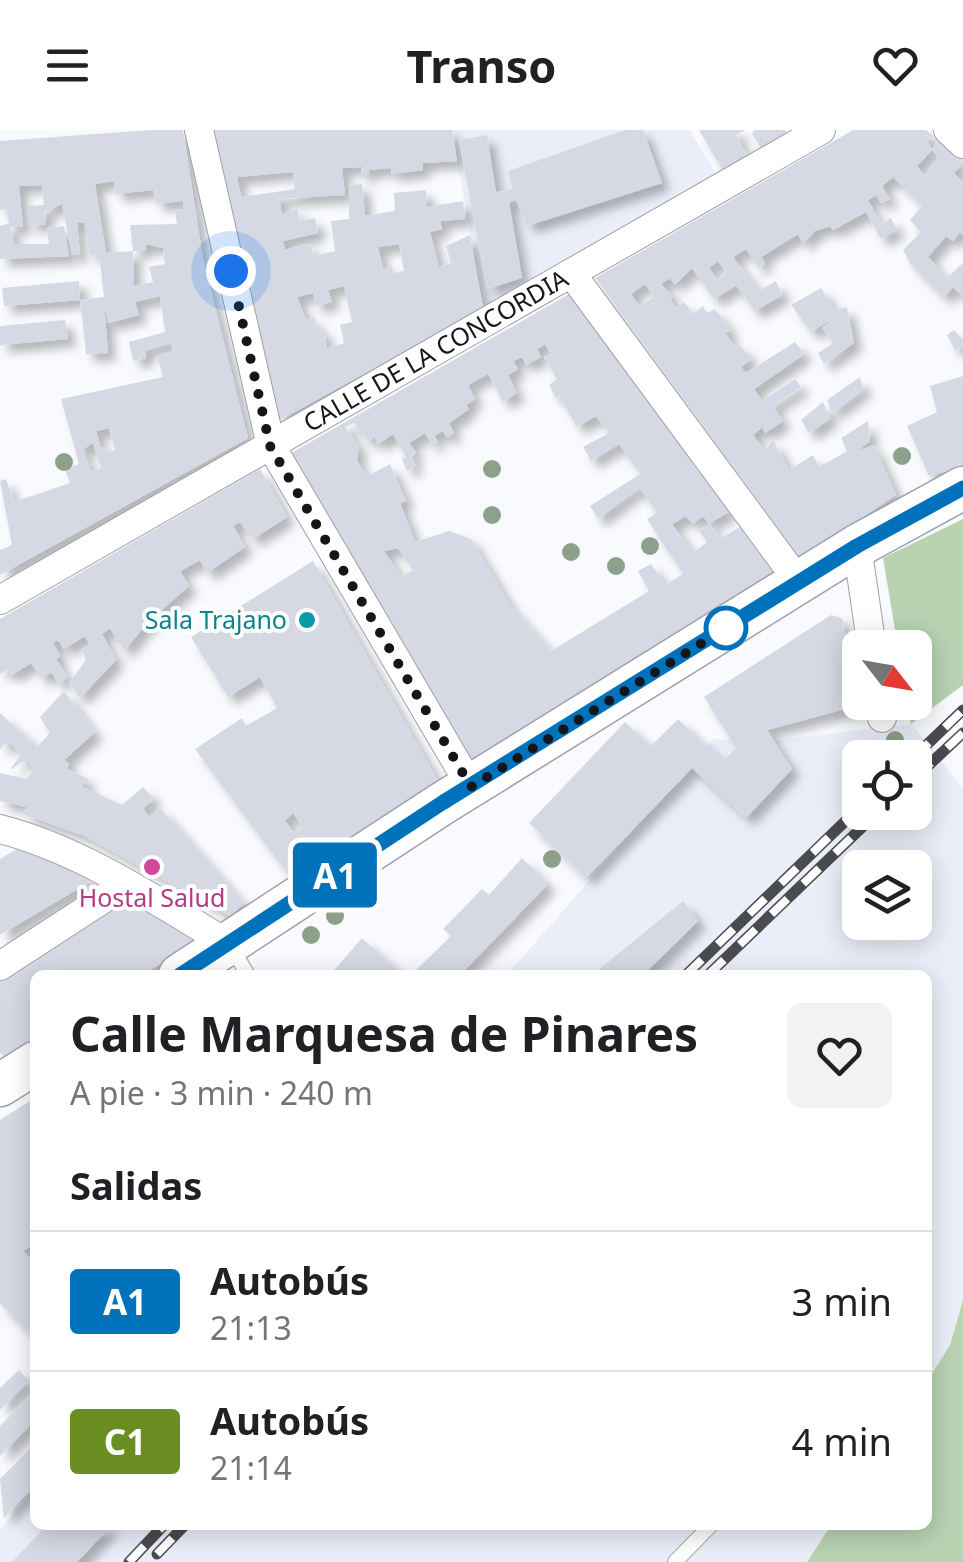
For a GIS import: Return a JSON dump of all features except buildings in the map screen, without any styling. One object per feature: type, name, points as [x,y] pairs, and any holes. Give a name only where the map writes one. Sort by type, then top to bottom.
[{"type":"main road","points":[[200,970],[239,960],[471,787],[857,546],[963,488]]},
{"type":"main road","points":[[0,1085],[30,1067]]},
{"type":"street","points":[[199,130],[270,446],[471,787]]},
{"type":"street","name":"CALLE DE LA CONCORDIA","points":[[0,600],[821,130]]},
{"type":"street","points":[[948,130],[963,144]]},
{"type":"street","points":[[571,273],[799,582]]},
{"type":"street","points":[[857,546],[869,630]]},
{"type":"street","points":[[0,851],[13,832],[126,884],[239,960]]},
{"type":"street","points":[[0,966],[126,884]]},
{"type":"lane","points":[[674,1562],[706,1530]]},
{"type":"shaded area","points":[[452,130],[690,130],[716,174],[483,308]]},
{"type":"shaded area","points":[[911,724],[924,740],[842,740],[842,830],[932,830],[932,750],[963,788],[963,1300],[950,1345],[932,1374],[932,970],[511,970],[713,739],[770,741]]},
{"type":"shaded area","points":[[30,1497],[30,1530],[828,1530],[807,1562],[0,1562],[0,1530]]},
{"type":"green space","points":[[963,519],[963,685],[932,708],[932,630],[895,630],[883,558]]},
{"type":"green space","points":[[963,1300],[963,1562],[807,1562],[828,1530],[932,1530],[932,1374],[950,1345]]},
{"type":"railway","points":[[932,740],[963,710]]},
{"type":"railway","points":[[932,762],[963,733]]},
{"type":"railway","points":[[691,970],[842,824]]},
{"type":"railway","points":[[713,970],[859,830]]},
{"type":"railway","points":[[129,1562],[159,1530]]},
{"type":"railway","points":[[157,1554],[180,1530]]},
{"type":"bus line","name":"A1","points":[[188,970],[442,803],[857,546],[963,488]]},
{"type":"place","name":"Sala Trajano","points":[[307,620]]},
{"type":"place","name":"Hostal Salud","points":[[152,867]]},
{"type":"route","points":[[231,271],[270,446],[471,787],[726,628]]}]
